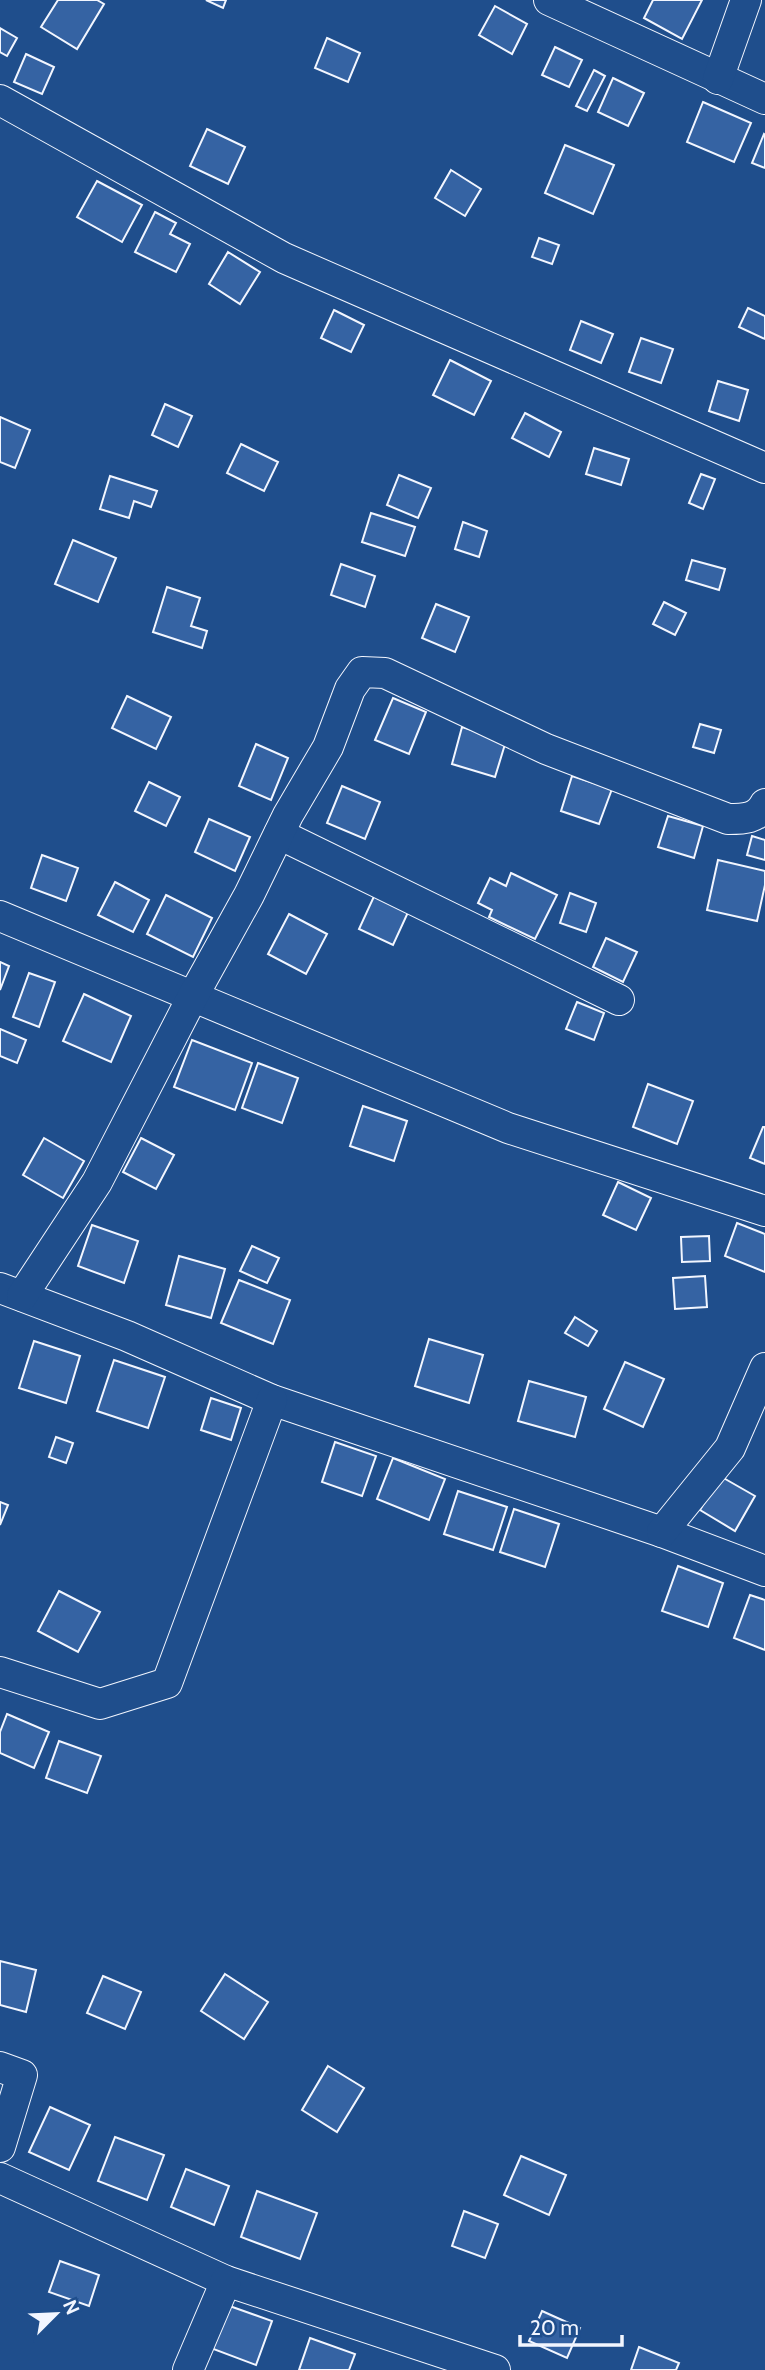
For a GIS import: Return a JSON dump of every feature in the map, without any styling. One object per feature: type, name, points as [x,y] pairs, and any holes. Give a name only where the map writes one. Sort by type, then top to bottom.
[{"type":"street","points":[[549,0],[765,99]]},
{"type":"street","points":[[718,79],[746,0]]},
{"type":"street","points":[[0,100],[284,258],[765,468]]},
{"type":"street","points":[[765,804],[760,814],[728,819],[546,749],[384,673],[362,673],[350,690],[328,747],[279,834],[97,1182],[11,1292],[127,1336],[272,1400],[662,1532],[765,1571]]},
{"type":"street","points":[[279,834],[619,1000]]},
{"type":"street","points":[[0,916],[508,1128],[765,1211]]},
{"type":"street","points":[[662,1532],[730,1448],[765,1368]]},
{"type":"street","points":[[0,1672],[100,1704],[167,1683],[272,1400]]},
{"type":"street","points":[[0,2067],[22,2075],[0,2147]]},
{"type":"street","points":[[0,2178],[226,2281],[495,2370]]},
{"type":"street","points":[[188,2370],[226,2281]]},
{"type":"building","points":[[58,0],[97,0],[104,4],[77,49],[41,27]]},
{"type":"building","points":[[206,0],[226,0],[223,8]]},
{"type":"building","points":[[653,0],[702,0],[682,39],[644,18]]},
{"type":"building","points":[[495,6],[527,24],[512,54],[479,35]]},
{"type":"building","points":[[0,28],[17,38],[7,56],[0,52]]},
{"type":"building","points":[[327,38],[360,53],[348,82],[315,68]]},
{"type":"building","points":[[555,47],[582,60],[569,87],[542,75]]},
{"type":"building","points":[[26,54],[54,67],[42,94],[14,82]]},
{"type":"building","points":[[594,70],[605,76],[587,111],[576,106]]},
{"type":"building","points":[[613,78],[644,93],[628,126],[598,112]]},
{"type":"building","points":[[703,102],[751,123],[734,162],[687,142]]},
{"type":"building","points":[[207,129],[245,147],[228,184],[190,166]]},
{"type":"building","points":[[765,135],[765,168],[752,163]]},
{"type":"building","points":[[565,145],[614,165],[593,214],[545,193]]},
{"type":"building","points":[[451,170],[481,189],[465,216],[435,198]]},
{"type":"building","points":[[97,181],[142,205],[122,242],[77,217]]},
{"type":"building","points":[[155,212],[176,223],[170,234],[190,244],[176,272],[135,252]]},
{"type":"building","points":[[539,238],[559,245],[552,264],[532,257]]},
{"type":"building","points":[[228,252],[260,272],[240,304],[209,284]]},
{"type":"building","points":[[748,308],[765,316],[765,339],[739,327]]},
{"type":"building","points":[[334,310],[364,325],[351,352],[321,338]]},
{"type":"building","points":[[581,321],[613,334],[601,363],[570,350]]},
{"type":"building","points":[[641,338],[673,349],[661,383],[629,372]]},
{"type":"building","points":[[450,360],[491,381],[474,415],[433,395]]},
{"type":"building","points":[[718,381],[748,390],[739,421],[709,411]]},
{"type":"building","points":[[165,404],[192,416],[178,447],[152,435]]},
{"type":"building","points":[[525,413],[561,432],[549,457],[512,438]]},
{"type":"building","points":[[0,417],[30,430],[15,468],[0,462]]},
{"type":"building","points":[[241,444],[278,462],[264,491],[227,473]]},
{"type":"building","points":[[594,448],[629,459],[621,485],[586,474]]},
{"type":"building","points":[[701,474],[715,479],[703,509],[689,503]]},
{"type":"building","points":[[399,475],[431,488],[418,518],[387,505]]},
{"type":"building","points":[[110,476],[157,491],[151,507],[134,501],[129,518],[100,509]]},
{"type":"building","points":[[371,513],[415,527],[405,556],[362,542]]},
{"type":"building","points":[[463,522],[487,531],[479,557],[455,549]]},
{"type":"building","points":[[73,540],[116,558],[98,602],[55,584]]},
{"type":"building","points":[[692,560],[725,569],[719,590],[686,580]]},
{"type":"building","points":[[341,564],[375,576],[365,607],[331,595]]},
{"type":"building","points":[[167,587],[200,598],[191,626],[207,631],[202,648],[153,632]]},
{"type":"building","points":[[664,602],[686,613],[675,635],[653,624]]},
{"type":"building","points":[[436,604],[469,617],[455,652],[422,638]]},
{"type":"building","points":[[127,696],[171,717],[156,749],[112,728]]},
{"type":"building","points":[[393,698],[426,712],[409,754],[375,740]]},
{"type":"building","points":[[700,724],[721,730],[714,753],[693,747]]},
{"type":"building","points":[[462,727],[506,741],[495,777],[452,764]]},
{"type":"building","points":[[256,744],[288,758],[271,800],[239,786]]},
{"type":"building","points":[[572,776],[612,789],[599,824],[561,811]]},
{"type":"building","points":[[149,782],[180,797],[166,826],[135,811]]},
{"type":"building","points":[[342,786],[380,802],[365,839],[327,823]]},
{"type":"building","points":[[668,816],[703,826],[694,858],[658,847]]},
{"type":"building","points":[[209,819],[250,837],[235,871],[195,852]]},
{"type":"building","points":[[752,836],[765,840],[765,860],[747,855]]},
{"type":"building","points":[[42,855],[78,868],[66,901],[31,888]]},
{"type":"building","points":[[718,860],[765,871],[765,885],[757,921],[707,910]]},
{"type":"building","points":[[511,873],[557,895],[535,939],[489,917],[492,910],[478,903],[490,878],[506,886]]},
{"type":"building","points":[[115,882],[149,900],[133,932],[98,915]]},
{"type":"building","points":[[376,892],[410,908],[393,945],[359,929]]},
{"type":"building","points":[[570,893],[596,903],[586,932],[560,923]]},
{"type":"building","points":[[166,895],[212,918],[193,957],[147,934]]},
{"type":"building","points":[[289,914],[327,934],[306,974],[268,954]]},
{"type":"building","points":[[606,938],[637,952],[623,982],[593,967]]},
{"type":"building","points":[[0,962],[9,966],[0,990]]},
{"type":"building","points":[[29,973],[55,982],[39,1027],[13,1017]]},
{"type":"building","points":[[84,994],[131,1016],[111,1062],[63,1041]]},
{"type":"building","points":[[577,1002],[604,1013],[594,1040],[566,1029]]},
{"type":"building","points":[[0,1029],[26,1040],[17,1063],[0,1056]]},
{"type":"building","points":[[192,1040],[252,1063],[235,1110],[174,1087]]},
{"type":"building","points":[[258,1063],[298,1078],[282,1123],[242,1108]]},
{"type":"building","points":[[648,1084],[693,1101],[677,1144],[633,1127]]},
{"type":"building","points":[[363,1106],[407,1121],[394,1161],[350,1146]]},
{"type":"building","points":[[765,1127],[765,1164],[750,1158]]},
{"type":"building","points":[[44,1138],[84,1161],[63,1198],[23,1175]]},
{"type":"building","points":[[141,1138],[174,1155],[156,1189],[123,1172]]},
{"type":"building","points":[[618,1182],[651,1198],[636,1230],[603,1215]]},
{"type":"building","points":[[737,1223],[765,1234],[765,1272],[725,1256]]},
{"type":"building","points":[[92,1225],[138,1241],[124,1283],[78,1266]]},
{"type":"building","points":[[709,1236],[710,1261],[682,1262],[681,1237]]},
{"type":"building","points":[[252,1246],[279,1258],[267,1283],[240,1271]]},
{"type":"building","points":[[179,1256],[225,1269],[211,1318],[166,1305]]},
{"type":"building","points":[[705,1276],[707,1307],[675,1309],[673,1278]]},
{"type":"building","points":[[239,1280],[290,1300],[273,1344],[221,1323]]},
{"type":"building","points":[[575,1317],[597,1331],[588,1346],[565,1333]]},
{"type":"building","points":[[429,1339],[483,1355],[469,1403],[415,1386]]},
{"type":"building","points":[[34,1341],[80,1356],[66,1403],[19,1388]]},
{"type":"building","points":[[114,1360],[165,1377],[148,1428],[97,1411]]},
{"type":"building","points":[[625,1362],[664,1379],[643,1427],[604,1409]]},
{"type":"building","points":[[529,1381],[586,1397],[575,1437],[518,1421]]},
{"type":"building","points":[[211,1398],[241,1408],[231,1440],[201,1430]]},
{"type":"building","points":[[56,1437],[73,1443],[66,1463],[49,1457]]},
{"type":"building","points":[[335,1442],[376,1456],[362,1496],[322,1482]]},
{"type":"building","points":[[393,1458],[445,1479],[429,1520],[377,1499]]},
{"type":"building","points":[[720,1476],[755,1496],[735,1531],[700,1510]]},
{"type":"building","points":[[458,1491],[507,1507],[493,1550],[444,1534]]},
{"type":"building","points":[[0,1502],[8,1505],[0,1525]]},
{"type":"building","points":[[514,1509],[559,1524],[545,1567],[500,1552]]},
{"type":"building","points":[[678,1566],[723,1583],[708,1627],[662,1611]]},
{"type":"building","points":[[59,1591],[100,1612],[78,1652],[38,1631]]},
{"type":"building","points":[[750,1595],[765,1600],[765,1650],[734,1638]]},
{"type":"building","points":[[7,1714],[49,1732],[34,1768],[0,1753],[0,1732]]},
{"type":"building","points":[[59,1741],[101,1756],[87,1793],[46,1778]]},
{"type":"building","points":[[0,1961],[36,1970],[26,2012],[0,2005]]},
{"type":"building","points":[[225,1974],[268,2002],[244,2039],[201,2011]]},
{"type":"building","points":[[103,1976],[141,1992],[125,2029],[87,2013]]},
{"type":"building","points":[[328,2066],[364,2088],[337,2132],[302,2110]]},
{"type":"building","points":[[50,2107],[90,2125],[69,2170],[29,2152]]},
{"type":"building","points":[[115,2137],[164,2155],[147,2200],[98,2181]]},
{"type":"building","points":[[521,2156],[566,2175],[549,2215],[504,2195]]},
{"type":"building","points":[[186,2169],[229,2186],[214,2225],[171,2207]]},
{"type":"building","points":[[257,2191],[317,2213],[300,2259],[241,2237]]},
{"type":"building","points":[[464,2211],[498,2224],[485,2258],[452,2246]]},
{"type":"building","points":[[60,2261],[99,2275],[89,2306],[49,2292]]},
{"type":"building","points":[[224,2304],[272,2321],[256,2365],[208,2347]]},
{"type":"building","points":[[542,2311],[580,2328],[567,2358],[529,2341]]},
{"type":"building","points":[[310,2338],[355,2354],[349,2370],[299,2370]]},
{"type":"building","points":[[639,2347],[679,2363],[676,2370],[631,2370]]}]
